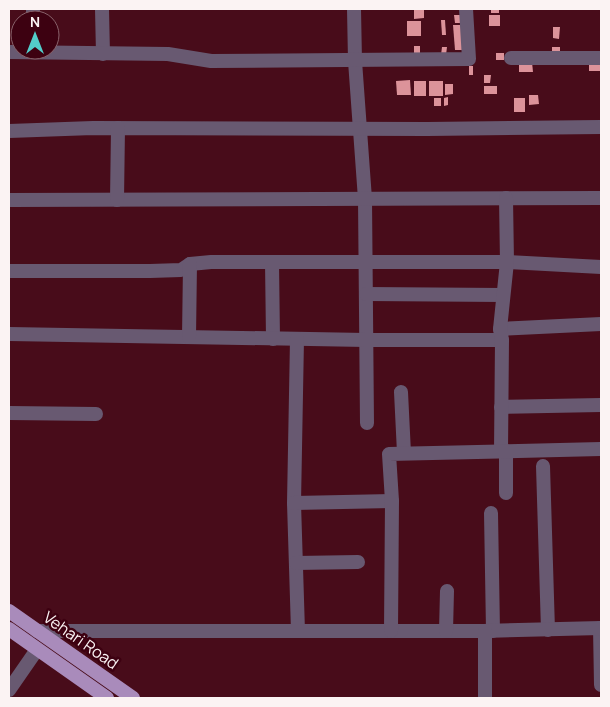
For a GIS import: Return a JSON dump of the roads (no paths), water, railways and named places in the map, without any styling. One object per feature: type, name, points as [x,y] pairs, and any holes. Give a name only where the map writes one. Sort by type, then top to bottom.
[{"type":"main road","name":"Vehari Road","points":[[9,611],[133,698]]},
{"type":"main road","name":"Vehari Road","points":[[9,629],[105,698]]},
{"type":"street","points":[[102,9],[103,54]]},
{"type":"street","points":[[354,9],[355,61],[364,199],[368,422]]},
{"type":"street","points":[[60,52],[168,54],[211,61],[468,59],[466,9]]},
{"type":"street","points":[[511,58],[601,58]]},
{"type":"street","points":[[9,131],[118,128],[427,129],[601,127]]},
{"type":"street","points":[[117,200],[118,128]]},
{"type":"street","points":[[506,198],[507,262],[501,334],[501,407],[506,493]]},
{"type":"street","points":[[9,200],[601,198]]},
{"type":"street","points":[[9,271],[181,270],[190,264],[211,262],[507,262],[601,267]]},
{"type":"street","points":[[272,262],[273,339]]},
{"type":"street","points":[[188,337],[190,264]]},
{"type":"street","points":[[366,294],[504,295]]},
{"type":"street","points":[[9,334],[366,340],[501,334],[601,324]]},
{"type":"street","points":[[297,339],[294,503],[298,631]]},
{"type":"street","points":[[400,392],[404,453]]},
{"type":"street","points":[[501,407],[601,405]]},
{"type":"street","points":[[9,413],[96,414]]},
{"type":"street","points":[[391,631],[392,500],[389,454],[601,448]]},
{"type":"street","points":[[543,466],[548,630]]},
{"type":"street","points":[[294,503],[392,500]]},
{"type":"street","points":[[485,698],[489,631],[491,513]]},
{"type":"street","points":[[296,563],[358,562]]},
{"type":"street","points":[[446,631],[447,591]]},
{"type":"street","points":[[38,631],[489,631],[601,628],[601,685]]},
{"type":"street","points":[[9,690],[36,651]]}]
